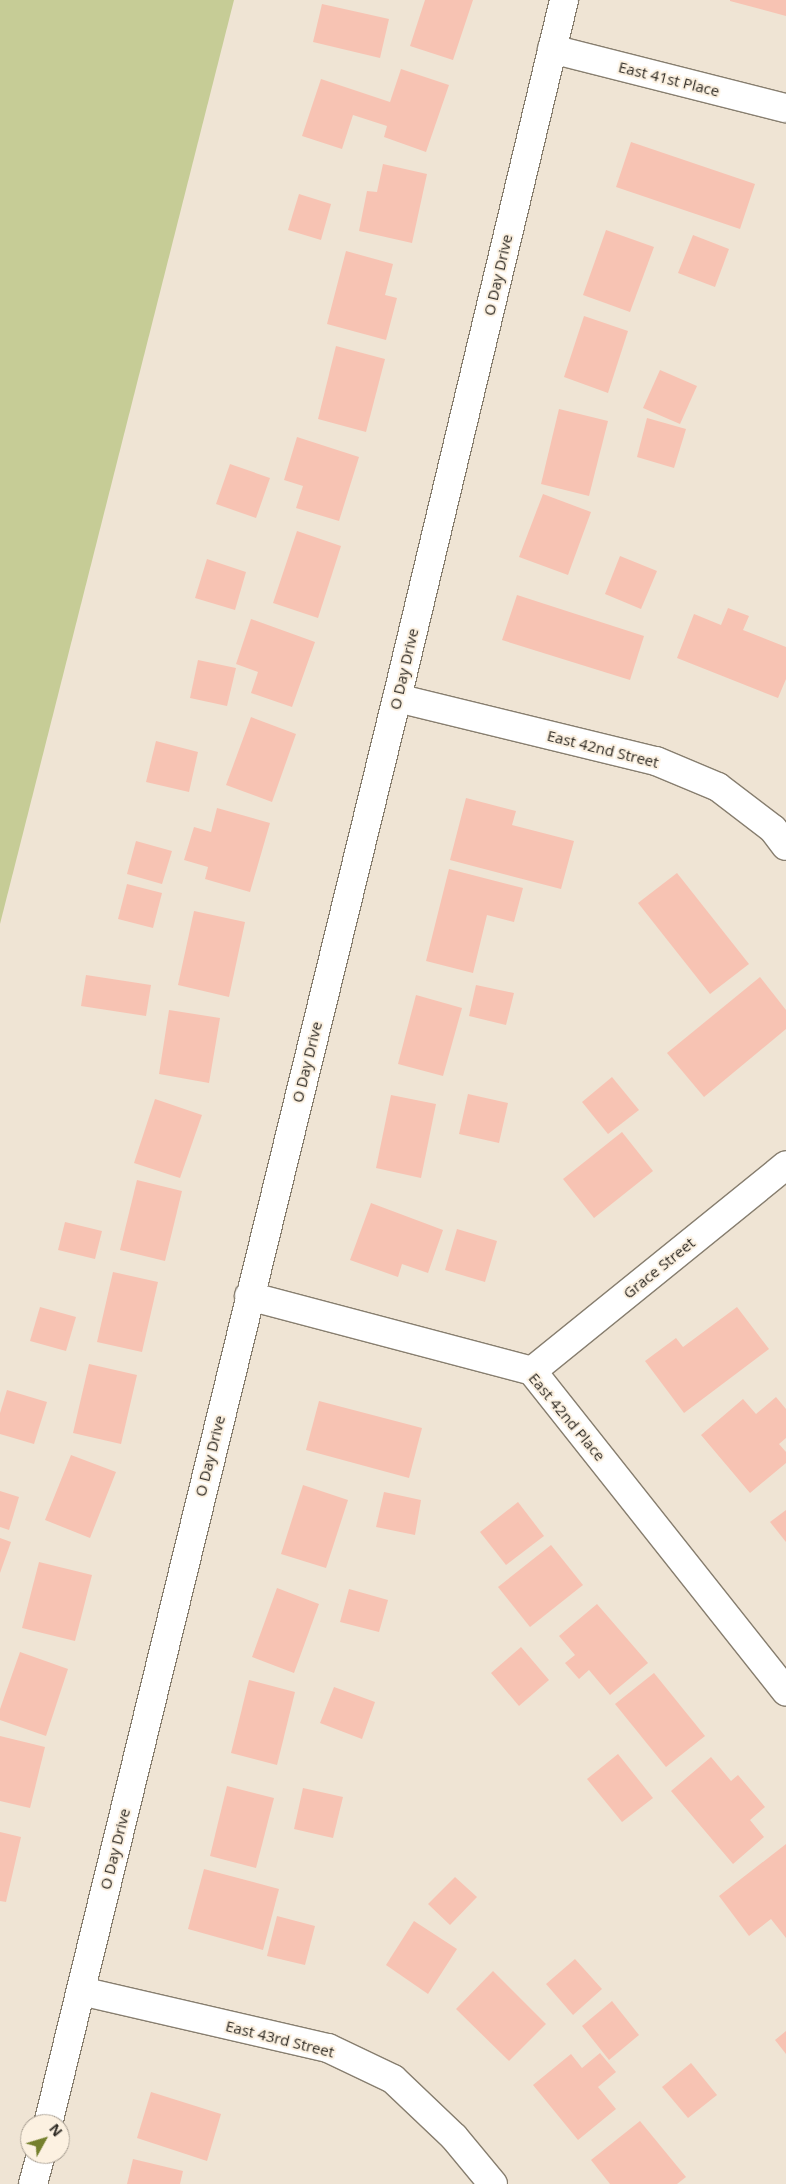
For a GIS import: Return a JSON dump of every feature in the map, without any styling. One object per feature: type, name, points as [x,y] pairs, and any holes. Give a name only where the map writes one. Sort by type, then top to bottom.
[{"type":"street","name":"O Day Drive","points":[[50,2114],[249,1296],[397,698],[564,0]]},
{"type":"street","name":"East 41st Place","points":[[552,49],[786,108]]},
{"type":"street","name":"East 42nd Street","points":[[397,698],[656,761],[718,787],[773,829],[786,846]]},
{"type":"street","name":"Grace Street","points":[[532,1371],[786,1164]]},
{"type":"street","name":"East 42nd Place","points":[[249,1296],[532,1371],[786,1690]]},
{"type":"street","name":"East 43rd Street","points":[[80,1991],[328,2048],[394,2079],[454,2137],[493,2184]]},
{"type":"street","points":[[33,2184],[38,2164]]},
{"type":"green space","points":[[0,0],[234,0],[0,924]]},
{"type":"building","points":[[425,0],[473,0],[453,60],[410,46]]},
{"type":"building","points":[[786,0],[786,16],[730,1]]},
{"type":"building","points":[[322,4],[389,19],[380,58],[313,42]]},
{"type":"building","points":[[401,69],[449,85],[426,152],[384,137],[387,126],[353,115],[342,149],[302,136],[321,79],[390,102]]},
{"type":"building","points":[[631,142],[755,184],[740,229],[616,187]]},
{"type":"building","points":[[383,164],[427,174],[412,243],[359,231],[367,191],[377,192]]},
{"type":"building","points":[[299,194],[331,204],[321,240],[288,230]]},
{"type":"building","points":[[606,230],[654,247],[630,312],[583,295]]},
{"type":"building","points":[[693,235],[729,249],[715,287],[678,273]]},
{"type":"building","points":[[346,251],[393,264],[385,295],[397,298],[386,340],[327,324]]},
{"type":"building","points":[[584,316],[628,331],[608,393],[564,377]]},
{"type":"building","points":[[336,346],[385,359],[366,432],[318,419]]},
{"type":"building","points":[[660,370],[697,386],[680,424],[643,408]]},
{"type":"building","points":[[559,409],[608,421],[589,496],[541,484]]},
{"type":"building","points":[[647,418],[686,429],[674,468],[637,457]]},
{"type":"building","points":[[297,437],[359,457],[339,521],[296,508],[303,486],[284,480]]},
{"type":"building","points":[[230,464],[270,478],[256,518],[216,504]]},
{"type":"building","points":[[543,494],[591,512],[568,575],[519,557]]},
{"type":"building","points":[[297,531],[341,546],[318,618],[273,603]]},
{"type":"building","points":[[620,556],[657,571],[641,609],[605,594]]},
{"type":"building","points":[[207,559],[246,572],[235,610],[195,598]]},
{"type":"building","points":[[517,595],[644,636],[630,680],[502,640]]},
{"type":"building","points":[[728,608],[749,616],[743,630],[786,647],[786,679],[778,698],[677,658],[694,614],[721,625]]},
{"type":"building","points":[[251,619],[315,642],[292,707],[251,693],[258,672],[236,664]]},
{"type":"building","points":[[198,660],[236,668],[227,706],[190,698]]},
{"type":"building","points":[[251,717],[296,734],[272,802],[226,785]]},
{"type":"building","points":[[156,741],[198,752],[189,792],[146,782]]},
{"type":"building","points":[[466,798],[516,811],[512,825],[574,841],[561,889],[450,860]]},
{"type":"building","points":[[217,808],[270,823],[250,892],[205,879],[208,867],[184,860],[194,827],[211,832]]},
{"type":"building","points":[[136,841],[172,851],[162,884],[127,874]]},
{"type":"building","points":[[449,869],[523,888],[514,922],[487,915],[473,973],[426,961]]},
{"type":"building","points":[[677,873],[749,964],[710,994],[638,903]]},
{"type":"building","points":[[127,884],[162,893],[153,928],[118,919]]},
{"type":"building","points":[[194,911],[245,922],[229,997],[178,985]]},
{"type":"building","points":[[86,975],[151,985],[146,1016],[81,1006]]},
{"type":"building","points":[[760,977],[786,1010],[786,1029],[704,1097],[667,1053]]},
{"type":"building","points":[[476,985],[514,993],[506,1025],[469,1016]]},
{"type":"building","points":[[416,995],[462,1008],[443,1076],[398,1064]]},
{"type":"building","points":[[169,1010],[220,1018],[209,1083],[159,1074]]},
{"type":"building","points":[[612,1077],[639,1110],[608,1134],[582,1102]]},
{"type":"building","points":[[468,1094],[508,1103],[499,1143],[459,1134]]},
{"type":"building","points":[[391,1095],[436,1104],[421,1178],[376,1168]]},
{"type":"building","points":[[155,1099],[202,1115],[180,1178],[134,1163]]},
{"type":"building","points":[[622,1132],[653,1171],[594,1218],[563,1179]]},
{"type":"building","points":[[137,1180],[182,1191],[165,1261],[120,1250]]},
{"type":"building","points":[[371,1203],[443,1230],[428,1273],[402,1264],[398,1277],[350,1260]]},
{"type":"building","points":[[65,1222],[102,1231],[95,1259],[58,1250]]},
{"type":"building","points":[[457,1229],[497,1241],[485,1282],[445,1270]]},
{"type":"building","points":[[113,1272],[158,1282],[142,1352],[97,1342]]},
{"type":"building","points":[[40,1307],[76,1317],[66,1351],[30,1341]]},
{"type":"building","points":[[737,1307],[769,1349],[684,1413],[645,1361],[676,1338],[683,1347]]},
{"type":"building","points":[[89,1364],[137,1375],[121,1444],[73,1433]]},
{"type":"building","points":[[7,1390],[47,1402],[34,1444],[0,1434],[0,1413]]},
{"type":"building","points":[[776,1397],[786,1409],[786,1438],[779,1444],[786,1452],[786,1463],[750,1493],[701,1435],[743,1399],[756,1414]]},
{"type":"building","points":[[319,1401],[422,1428],[409,1478],[306,1450]]},
{"type":"building","points":[[71,1455],[116,1472],[90,1538],[45,1520]]},
{"type":"building","points":[[303,1485],[348,1500],[326,1568],[281,1554]]},
{"type":"building","points":[[0,1491],[19,1497],[9,1530],[0,1527]]},
{"type":"building","points":[[384,1492],[421,1500],[415,1535],[376,1527]]},
{"type":"building","points":[[518,1502],[544,1536],[506,1565],[480,1532]]},
{"type":"building","points":[[786,1510],[786,1542],[770,1522]]},
{"type":"building","points":[[0,1538],[11,1542],[0,1573]]},
{"type":"building","points":[[551,1545],[583,1585],[530,1627],[498,1587]]},
{"type":"building","points":[[39,1562],[92,1575],[75,1641],[22,1628]]},
{"type":"building","points":[[277,1588],[319,1604],[294,1673],[252,1657]]},
{"type":"building","points":[[349,1589],[388,1600],[379,1632],[340,1622]]},
{"type":"building","points":[[597,1604],[648,1663],[610,1695],[589,1670],[579,1679],[565,1663],[575,1655],[559,1636]]},
{"type":"building","points":[[521,1647],[549,1680],[519,1706],[491,1673]]},
{"type":"building","points":[[20,1652],[68,1669],[46,1736],[0,1720],[0,1709]]},
{"type":"building","points":[[654,1673],[705,1736],[666,1767],[615,1704]]},
{"type":"building","points":[[249,1680],[295,1692],[277,1765],[231,1753]]},
{"type":"building","points":[[334,1687],[375,1702],[362,1739],[320,1723]]},
{"type":"building","points":[[0,1736],[45,1747],[30,1808],[0,1801]]},
{"type":"building","points":[[618,1754],[653,1798],[622,1822],[587,1779]]},
{"type":"building","points":[[711,1757],[731,1781],[738,1775],[765,1807],[750,1820],[764,1837],[733,1864],[671,1791]]},
{"type":"building","points":[[227,1786],[274,1798],[256,1868],[210,1856]]},
{"type":"building","points":[[303,1788],[343,1797],[333,1838],[294,1829]]},
{"type":"building","points":[[0,1832],[21,1837],[6,1902],[0,1901]]},
{"type":"building","points":[[786,1844],[786,1938],[771,1919],[749,1936],[719,1896]]},
{"type":"building","points":[[204,1869],[279,1889],[263,1950],[188,1929]]},
{"type":"building","points":[[455,1877],[477,1897],[450,1925],[428,1904]]},
{"type":"building","points":[[277,1916],[315,1926],[305,1965],[267,1956]]},
{"type":"building","points":[[414,1921],[457,1949],[428,1994],[386,1965]]},
{"type":"building","points":[[575,1959],[602,1989],[573,2015],[546,1984]]},
{"type":"building","points":[[493,1971],[546,2024],[509,2061],[456,2009]]},
{"type":"building","points":[[612,2001],[639,2035],[609,2060],[582,2026]]},
{"type":"building","points":[[786,2031],[786,2054],[775,2040]]},
{"type":"building","points":[[600,2053],[616,2072],[598,2087],[616,2109],[578,2140],[533,2085],[571,2054],[582,2068]]},
{"type":"building","points":[[691,2063],[717,2095],[688,2118],[662,2087]]},
{"type":"building","points":[[151,2092],[221,2114],[207,2161],[137,2138]]},
{"type":"building","points":[[640,2121],[686,2177],[677,2184],[610,2184],[591,2160]]},
{"type":"building","points":[[133,2159],[183,2171],[180,2184],[127,2184]]}]
